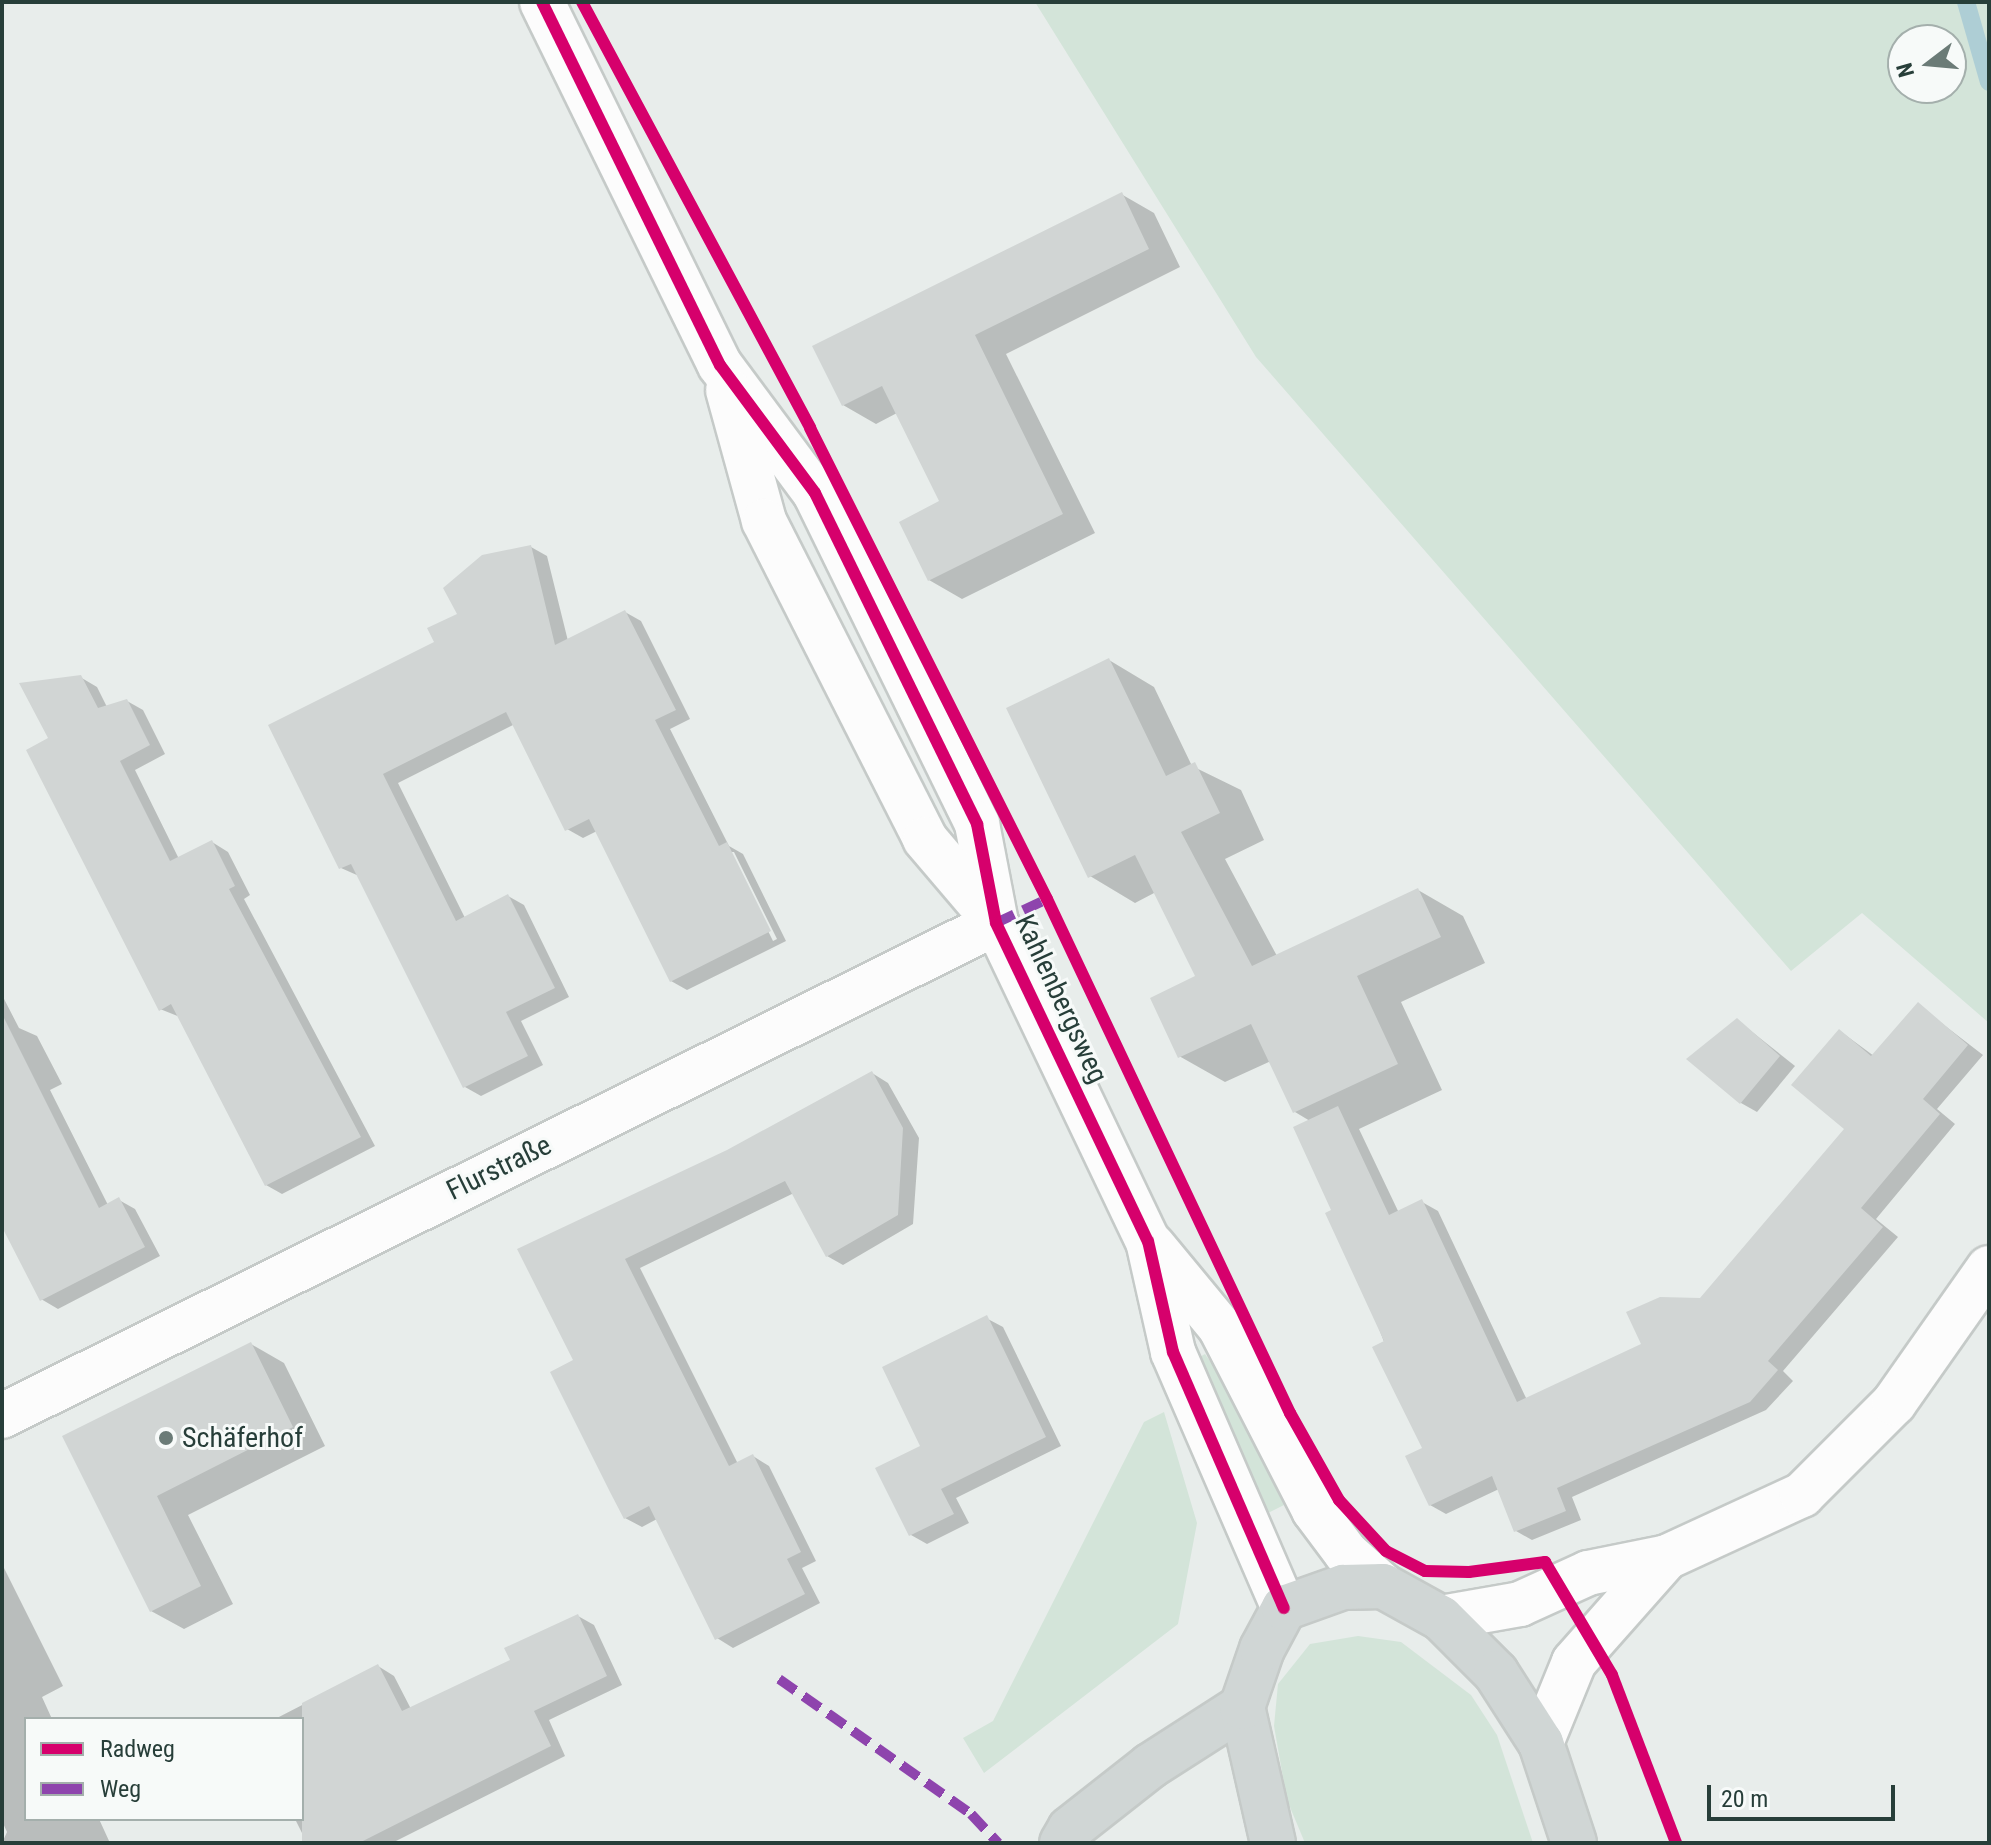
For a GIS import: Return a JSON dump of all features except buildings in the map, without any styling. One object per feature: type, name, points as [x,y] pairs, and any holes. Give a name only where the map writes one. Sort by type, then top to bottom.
[{"type":"main road","points":[[1273,1843],[1242,1707],[1262,1649],[1284,1608],[1343,1587],[1383,1586]]},
{"type":"main road","name":"Kahlenbergsweg","points":[[1383,1586],[1441,1618],[1496,1673],[1541,1743],[1574,1843]]},
{"type":"main road","points":[[1062,1843],[1070,1829],[1150,1766],[1242,1707]]},
{"type":"street","name":"Kahlenbergsweg","points":[[542,2],[720,365],[764,521],[925,839],[996,923],[1148,1241],[1173,1352],[1284,1608]]},
{"type":"street","name":"Kahlenbergsweg","points":[[720,365],[815,493],[977,824],[996,923]]},
{"type":"street","name":"Flurstraße","points":[[2,1416],[996,923]]},
{"type":"street","name":"Kahlenbergsweg","points":[[1148,1241],[1220,1327],[1314,1510],[1346,1553],[1383,1586]]},
{"type":"street","points":[[1441,1618],[1520,1604],[1588,1573],[1667,1557],[1802,1495],[1894,1403],[1989,1268]]},
{"type":"street","points":[[1541,1743],[1574,1662],[1667,1557]]},
{"type":"green space","points":[[1035,2],[1989,2],[1989,1023],[1862,913],[1791,971],[1256,357]]},
{"type":"green space","points":[[1205,1354],[1226,1384],[1284,1505],[1268,1513],[1198,1367],[1198,1358]]},
{"type":"green space","points":[[1164,1412],[1197,1523],[1178,1624],[984,1773],[963,1738],[993,1721],[1144,1422]]},
{"type":"green space","points":[[1358,1636],[1401,1642],[1471,1695],[1497,1735],[1533,1843],[1305,1843],[1287,1800],[1274,1726],[1278,1684],[1310,1644]]},
{"type":"waterway","points":[[1966,2],[1989,82]]},
{"type":"marked path","points":[[996,923],[1047,899]]},
{"type":"marked path","points":[[779,1679],[971,1814],[998,1843]]},
{"type":"cycle path","points":[[542,2],[720,365],[815,493],[977,824],[996,923],[1148,1241],[1173,1352],[1284,1608]]},
{"type":"cycle path","points":[[582,2],[810,428],[1047,899],[1290,1413],[1339,1500],[1386,1551],[1425,1571],[1469,1572],[1545,1562],[1612,1675],[1676,1843]]},
{"type":"place","name":"Schäferhof","points":[[166,1438]]}]
